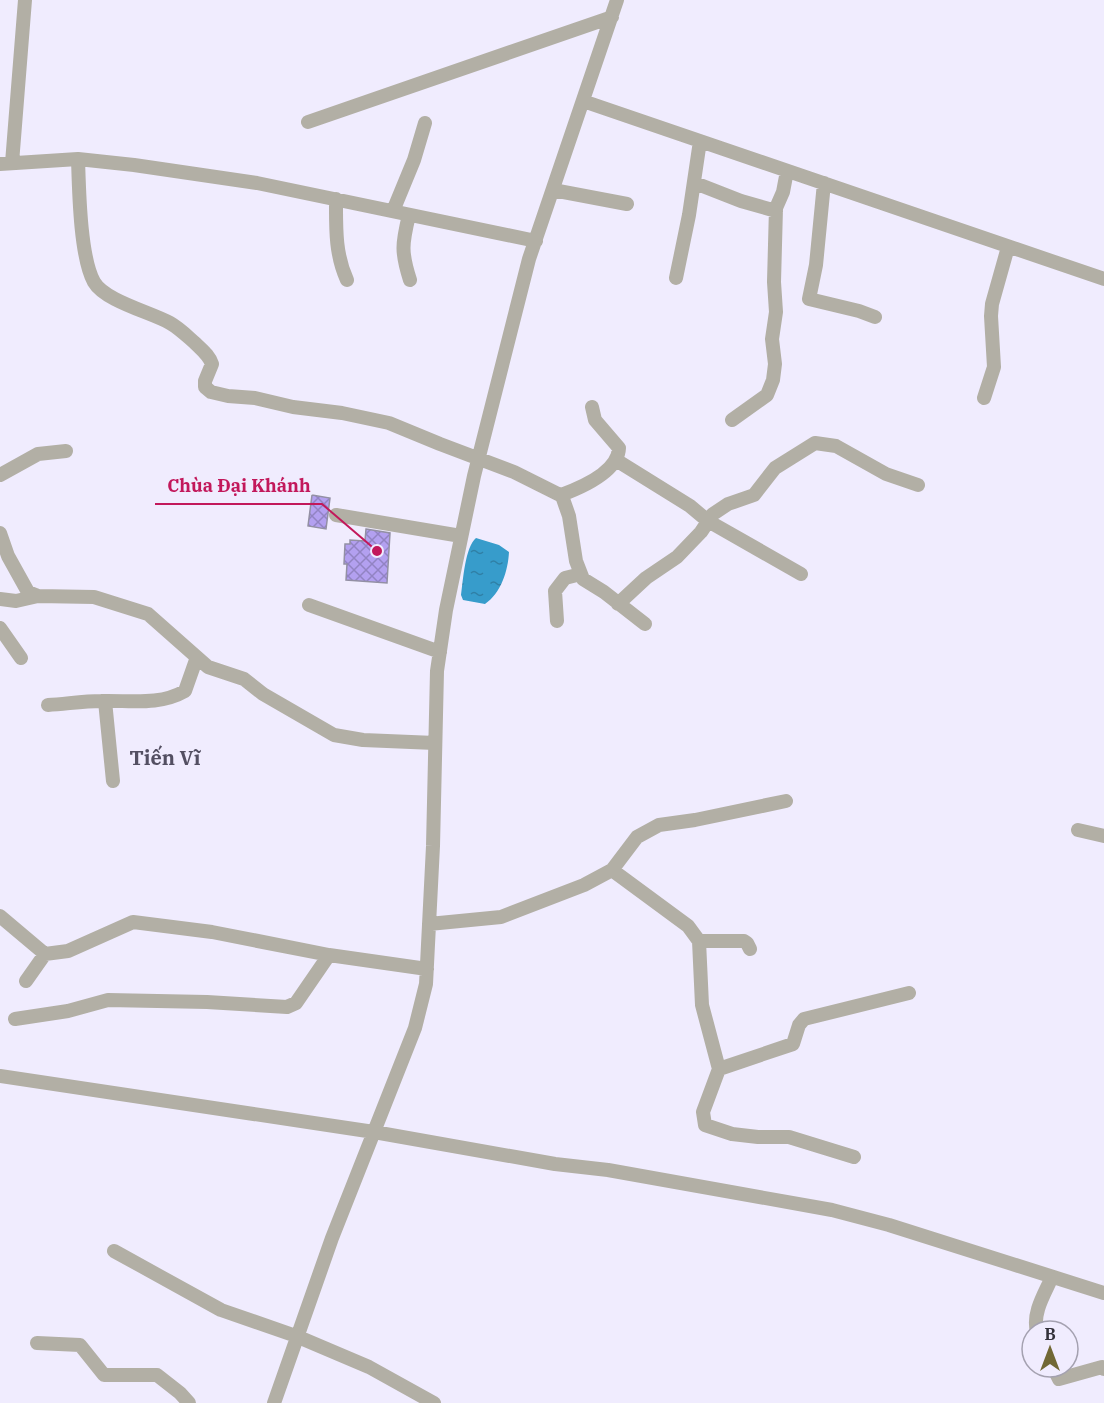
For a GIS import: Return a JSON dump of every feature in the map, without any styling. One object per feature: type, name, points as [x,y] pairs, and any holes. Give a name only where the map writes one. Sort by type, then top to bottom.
[{"type":"street","points":[[25,0],[6,164],[78,159],[134,165],[257,183],[536,241]]},
{"type":"street","points":[[273,1403],[296,1336],[415,1028],[426,984],[437,671],[446,610],[479,458],[536,241],[617,0]]},
{"type":"street","points":[[308,122],[612,16]]},
{"type":"street","points":[[583,101],[1104,279]]},
{"type":"street","points":[[393,211],[414,160],[425,123]]},
{"type":"street","points":[[676,278],[700,141]]},
{"type":"street","points":[[78,159],[82,226],[93,280],[110,296],[170,323],[207,354],[212,364],[205,381],[205,387],[209,391],[389,423],[514,472],[561,495],[569,516],[576,561],[583,579],[604,592],[645,624]]},
{"type":"street","points":[[732,420],[766,395],[773,380],[776,211],[787,171]]},
{"type":"street","points":[[694,183],[741,201],[776,211]]},
{"type":"street","points":[[824,183],[816,265],[809,299],[874,317]]},
{"type":"street","points":[[553,190],[627,204]]},
{"type":"street","points":[[336,200],[340,265],[347,280]]},
{"type":"street","points":[[408,215],[402,242],[402,255],[410,280]]},
{"type":"street","points":[[984,398],[994,367],[992,304],[1008,247]]},
{"type":"street","points":[[561,495],[585,486],[609,468],[618,456],[619,448],[595,420],[592,407]]},
{"type":"street","points":[[618,604],[646,579],[677,557],[701,532],[713,514],[728,504],[754,495],[775,468],[815,443],[836,446],[886,474],[918,485]]},
{"type":"street","points":[[0,475],[38,454],[66,451]]},
{"type":"street","points":[[616,460],[690,506],[708,521],[801,574]]},
{"type":"street","points":[[336,515],[461,536]]},
{"type":"street","points":[[0,533],[8,556],[28,592],[38,596]]},
{"type":"street","points":[[557,621],[555,591],[565,579],[581,574]]},
{"type":"street","points":[[0,599],[16,601],[38,596],[94,597],[139,610],[162,625],[208,667],[244,679],[263,694],[334,735],[363,740],[435,743]]},
{"type":"street","points":[[309,605],[440,652]]},
{"type":"street","points":[[0,628],[21,658]]},
{"type":"street","points":[[48,705],[105,701],[157,701],[175,697],[185,691],[197,657]]},
{"type":"street","points":[[105,701],[113,781]]},
{"type":"street","points":[[429,924],[501,917],[584,885],[612,870],[637,837],[659,825],[786,801]]},
{"type":"street","points":[[1078,830],[1104,836]]},
{"type":"street","points":[[612,870],[688,926],[699,941],[702,1005],[719,1069],[703,1112],[705,1125],[732,1134],[789,1137],[854,1157]]},
{"type":"street","points":[[0,915],[45,954]]},
{"type":"street","points":[[26,981],[45,954],[68,951],[133,922],[212,932],[328,955],[427,969]]},
{"type":"street","points":[[699,941],[744,941],[750,950]]},
{"type":"street","points":[[15,1019],[68,1011],[108,1000],[207,1002],[287,1007],[296,1003],[328,955]]},
{"type":"street","points":[[719,1069],[793,1044],[799,1025],[804,1019],[909,993]]},
{"type":"street","points":[[0,1076],[374,1132],[555,1164],[608,1170],[832,1210],[878,1221],[1104,1293]]},
{"type":"street","points":[[114,1251],[221,1310],[296,1336],[369,1366],[434,1403]]},
{"type":"street","points":[[1036,1319],[1038,1308],[1052,1277]]},
{"type":"street","points":[[37,1343],[80,1345],[104,1375],[157,1375],[189,1403]]},
{"type":"street","points":[[1080,1373],[1102,1367],[1104,1369]]},
{"type":"water","points":[[476,538],[499,545],[509,552],[503,581],[485,604],[463,600],[461,595],[467,556]]},
{"type":"building","points":[[312,495],[330,498],[326,529],[308,526]]},
{"type":"building","points":[[366,529],[390,533],[387,583],[346,580],[345,544],[350,544],[350,540],[365,541]]},
{"type":"place","name":"Chùa Đại Khánh","points":[[377,551]]},
{"type":"district","name":"Tiến Vĩ","points":[[165,757]]}]
